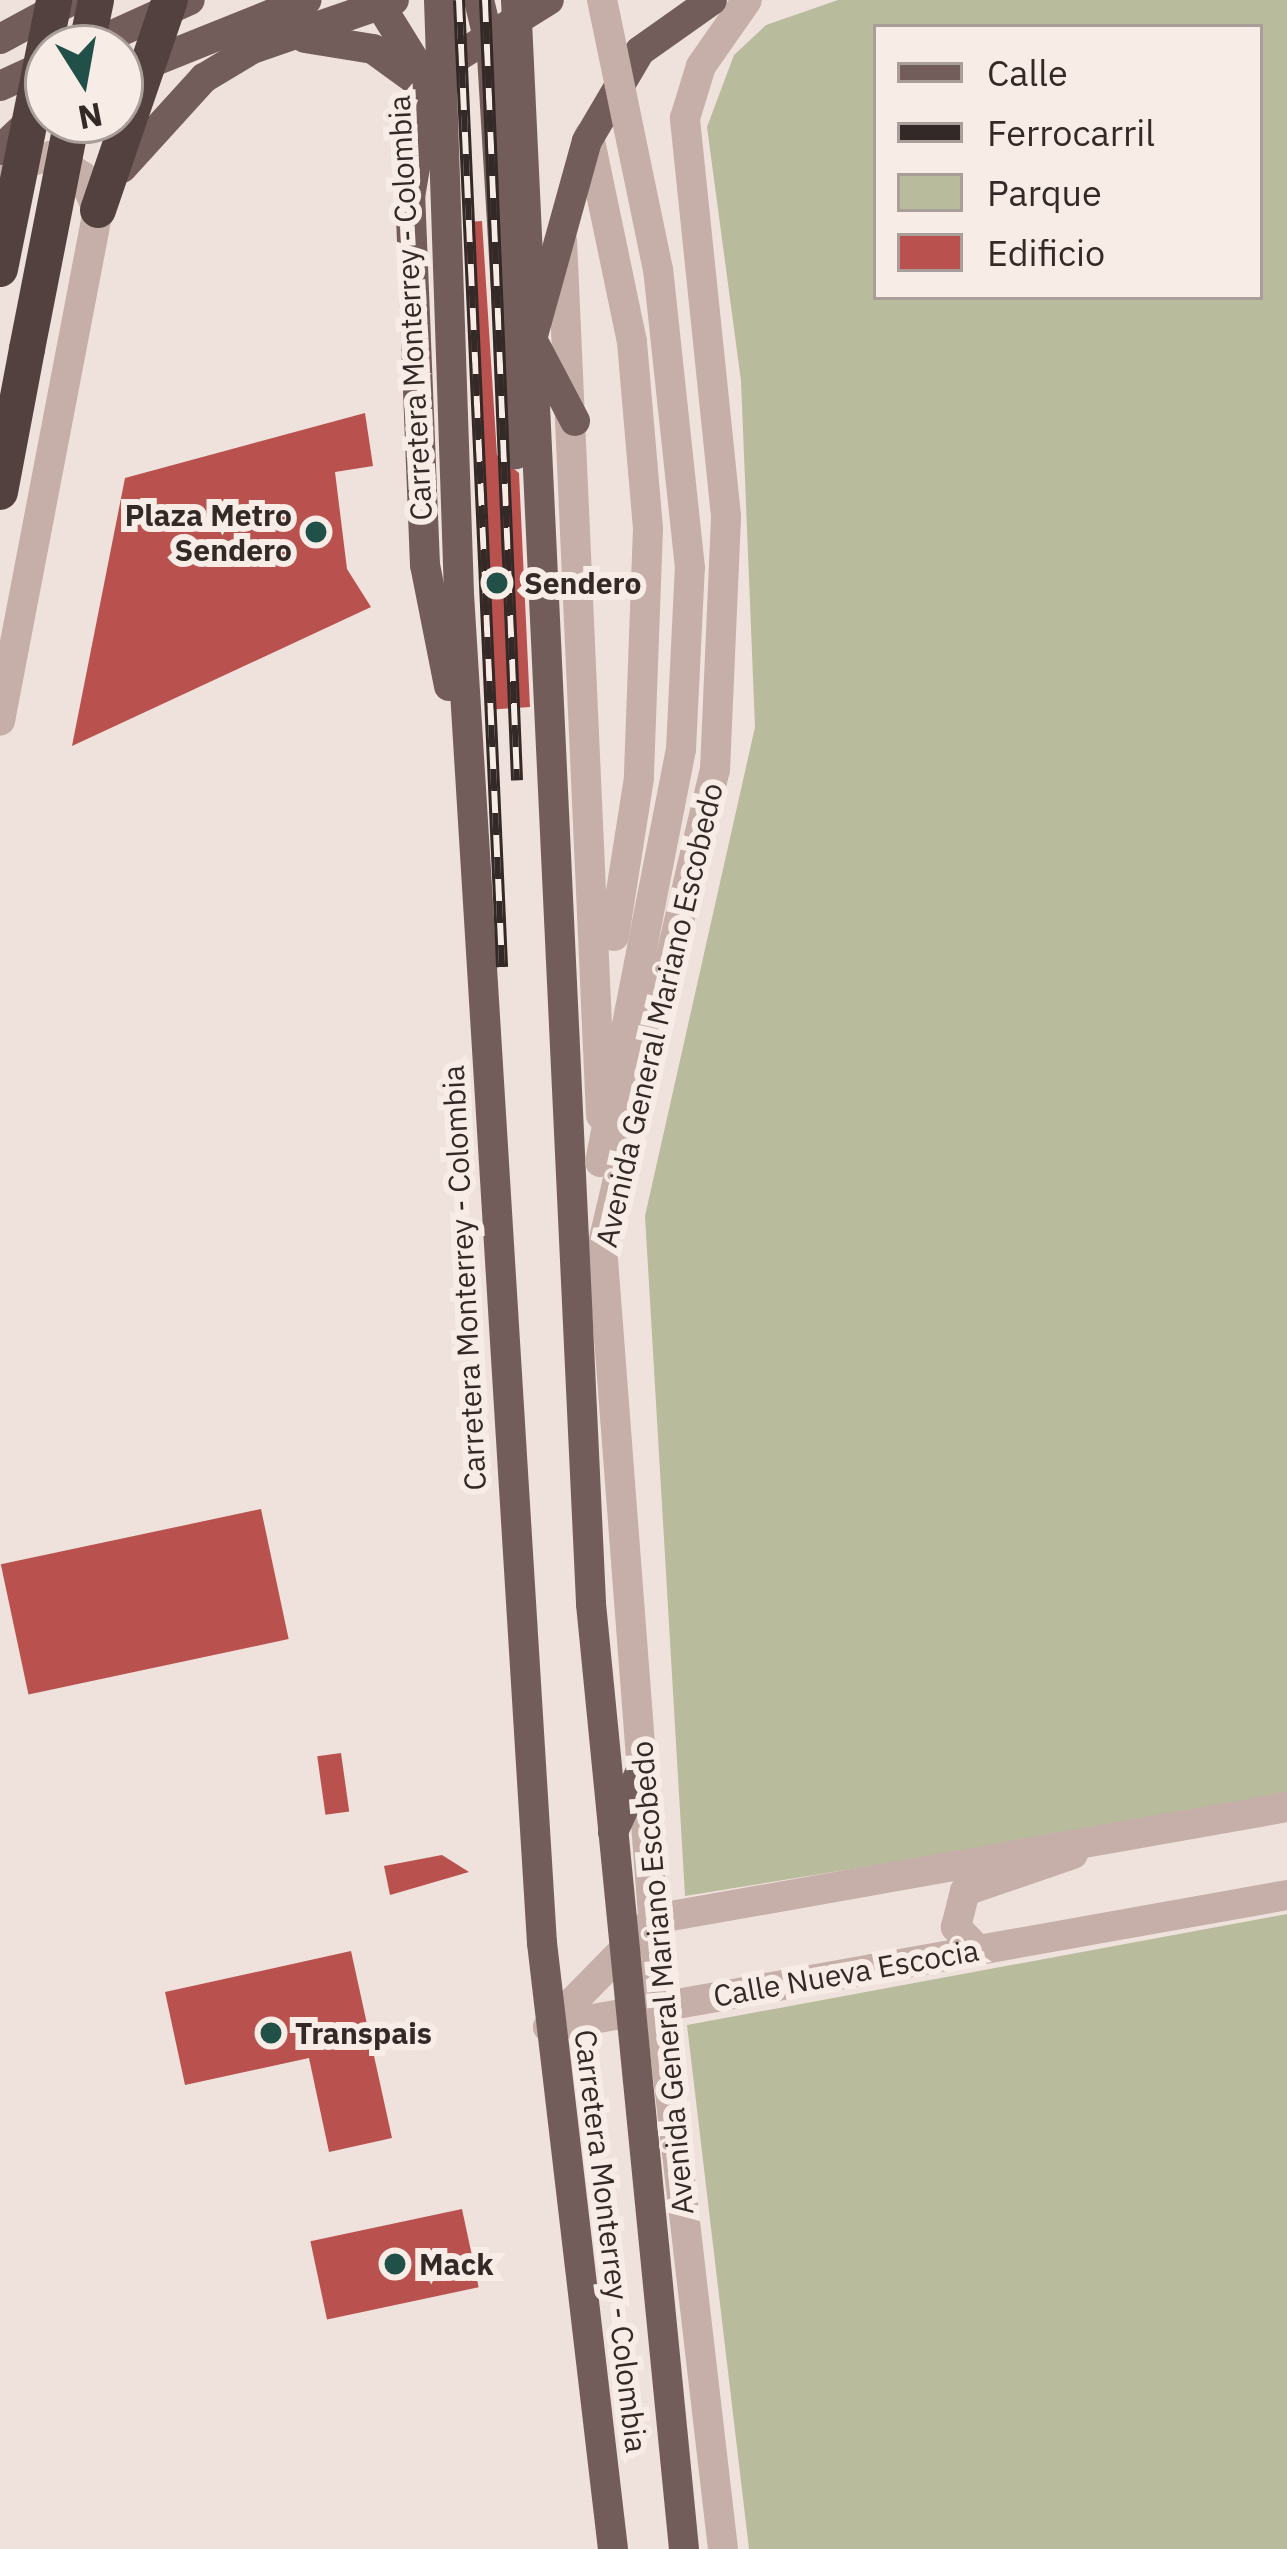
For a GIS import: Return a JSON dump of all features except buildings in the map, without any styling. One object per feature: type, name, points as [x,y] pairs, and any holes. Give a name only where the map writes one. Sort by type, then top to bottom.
[{"type":"highway","points":[[0,269],[54,0]]},
{"type":"highway","points":[[144,54],[175,3]]},
{"type":"highway","points":[[0,492],[67,144]]},
{"type":"highway","points":[[98,210],[115,144]]},
{"type":"main road","points":[[0,39],[71,0]]},
{"type":"main road","points":[[144,65],[307,0]]},
{"type":"main road","name":"Carretera Monterrey - Colombia","points":[[439,0],[435,94],[548,2027],[613,2549]]},
{"type":"main road","points":[[479,0],[487,32],[516,466],[539,535]]},
{"type":"main road","points":[[435,94],[487,32],[518,7],[549,0]]},
{"type":"main road","points":[[575,421],[532,339],[589,136],[640,51],[712,0]]},
{"type":"main road","points":[[98,210],[173,102],[252,49],[384,2],[435,94]]},
{"type":"main road","points":[[133,24],[175,3]]},
{"type":"main road","name":"Carretera Monterrey - Colombia","points":[[518,7],[561,1112],[610,1838],[684,2549]]},
{"type":"main road","points":[[252,49],[356,42],[435,94]]},
{"type":"main road","points":[[0,150],[24,128]]},
{"type":"main road","points":[[610,1838],[644,1764]]},
{"type":"street","points":[[600,1162],[678,771],[689,568],[662,291],[602,0]]},
{"type":"street","name":"Avenida General Mariano Escobedo","points":[[723,2549],[660,2007],[602,1247],[715,770],[725,495],[685,118],[701,65],[747,0]]},
{"type":"street","points":[[589,136],[632,342],[650,616],[604,1001]]},
{"type":"street","points":[[0,169],[51,157],[82,176],[98,210],[0,721]]},
{"type":"street","points":[[562,232],[604,1001],[602,1247]]},
{"type":"street","points":[[548,2027],[654,1918],[1287,1807]]},
{"type":"street","points":[[978,1950],[956,1928],[965,1892],[1045,1870],[1093,1840]]},
{"type":"street","name":"Calle Nueva Escocia","points":[[548,2027],[1287,1894]]},
{"type":"green space","points":[[838,0],[1287,0],[1287,1799],[685,1896],[645,1216],[755,727],[741,381],[707,127],[734,55],[766,25]]},
{"type":"green space","points":[[1287,1914],[1287,2549],[749,2549],[687,2025]]},
{"type":"railway","points":[[459,0],[502,967]]},
{"type":"railway","points":[[485,0],[517,780]]},
{"type":"place","name":"Plaza Metro Sendero","points":[[316,532]]},
{"type":"place","name":"Sendero","points":[[497,583]]},
{"type":"place","name":"Transpais","points":[[271,2033]]},
{"type":"place","name":"Mack","points":[[395,2264]]}]
